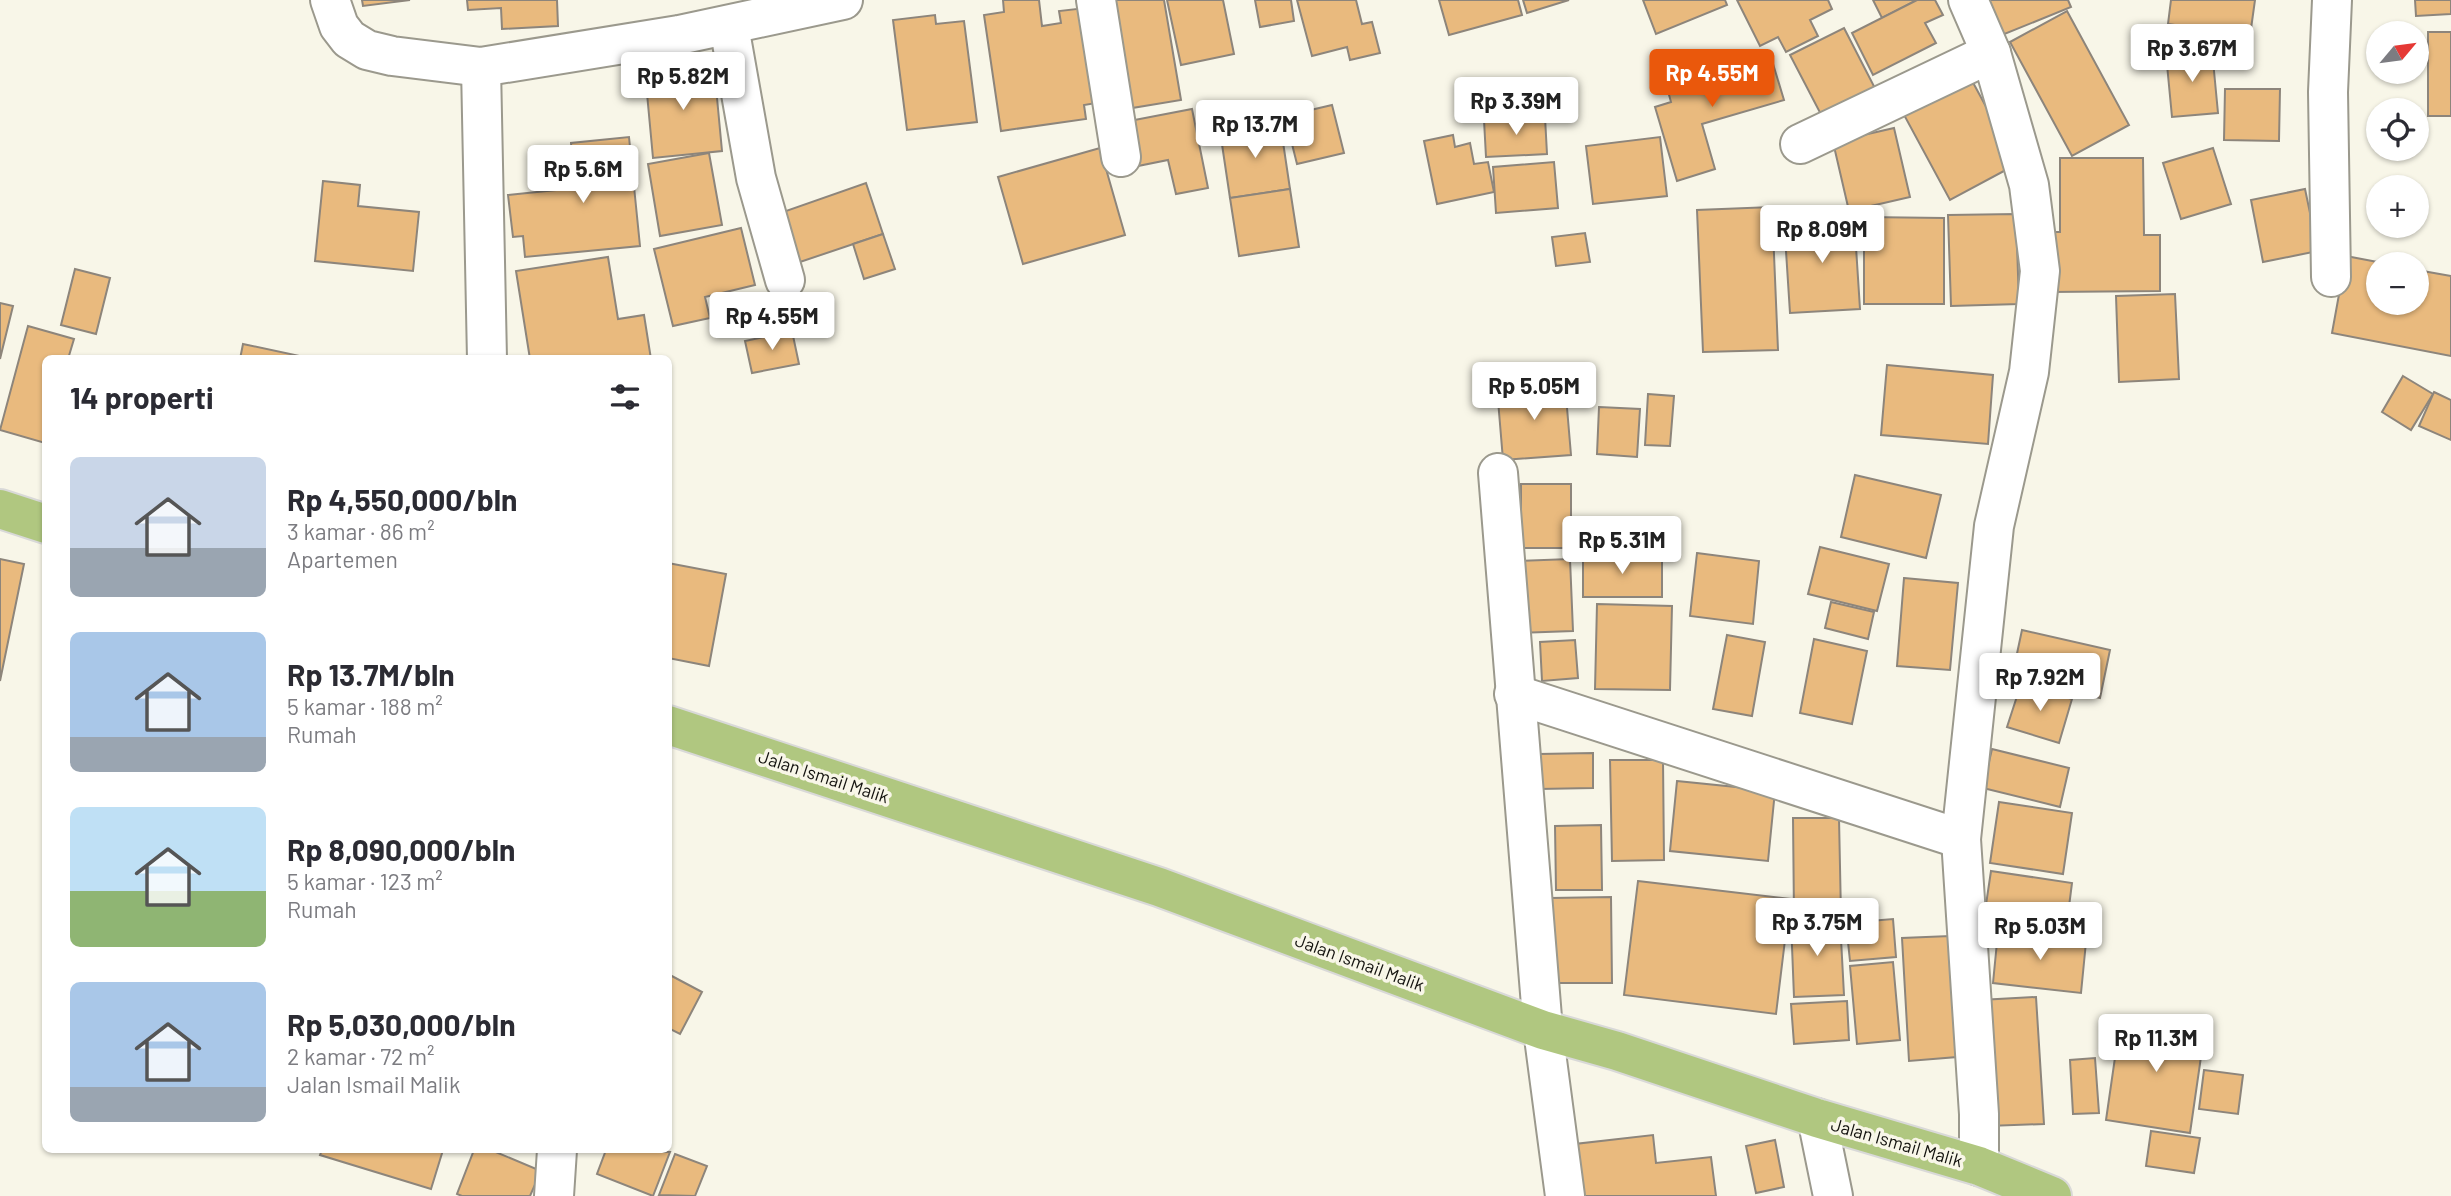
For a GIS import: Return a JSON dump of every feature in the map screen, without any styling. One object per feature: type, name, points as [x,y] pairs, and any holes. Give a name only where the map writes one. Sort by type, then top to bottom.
[{"type":"main road","points":[[0,509],[42,523]]},
{"type":"main road","name":"Jalan Ismail Malik","points":[[672,726],[1159,887],[1543,1030],[1617,1051],[1817,1118],[1979,1166],[2044,1195]]},
{"type":"street","points":[[330,0],[338,26],[349,39],[367,50],[392,56],[481,67],[729,26],[843,0]]},
{"type":"street","points":[[1096,0],[1121,157]]},
{"type":"street","points":[[1968,0],[1991,52],[2029,185],[2040,271],[2029,372],[1994,527],[1961,839],[1979,1114],[1979,1166]]},
{"type":"street","points":[[2331,277],[2328,92],[2332,0]]},
{"type":"street","points":[[729,26],[755,178],[785,280]]},
{"type":"street","points":[[1800,144],[1991,52]]},
{"type":"street","points":[[481,67],[487,355]]},
{"type":"street","points":[[1499,473],[1514,694],[1543,1030],[1565,1196]]},
{"type":"street","points":[[1514,694],[1961,839]]},
{"type":"street","points":[[1817,1118],[1833,1196]]},
{"type":"street","points":[[554,1196],[557,1153]]},
{"type":"building","points":[[362,0],[410,0],[363,6]]},
{"type":"building","points":[[467,0],[557,0],[558,26],[502,29],[501,8],[468,10]]},
{"type":"building","points":[[1003,0],[1039,0],[1042,26],[1061,23],[1059,11],[1094,7],[1108,101],[1084,105],[1086,119],[1001,131],[984,15],[1004,12]]},
{"type":"building","points":[[1108,0],[1164,0],[1181,100],[1126,109]]},
{"type":"building","points":[[1167,0],[1223,0],[1234,54],[1181,65]]},
{"type":"building","points":[[1255,0],[1291,0],[1294,21],[1260,27]]},
{"type":"building","points":[[1297,0],[1356,0],[1362,24],[1372,22],[1380,53],[1350,60],[1347,47],[1312,56]]},
{"type":"building","points":[[1439,0],[1518,0],[1522,15],[1449,35]]},
{"type":"building","points":[[1523,0],[1569,0],[1527,13]]},
{"type":"building","points":[[1643,0],[1725,0],[1727,5],[1656,34]]},
{"type":"building","points":[[1737,0],[1828,0],[1832,9],[1810,20],[1818,36],[1786,52],[1778,37],[1760,46]]},
{"type":"building","points":[[1873,0],[1917,0],[1882,18]]},
{"type":"building","points":[[1917,0],[1935,0],[1943,15],[1925,23],[1936,43],[1873,75],[1852,33]]},
{"type":"building","points":[[1988,0],[2068,0],[2071,7],[2002,35]]},
{"type":"building","points":[[2171,0],[2255,0],[2250,36],[2168,24]]},
{"type":"building","points":[[2415,0],[2451,0],[2451,14],[2416,16]]},
{"type":"building","points":[[2067,11],[2129,125],[2072,156],[2010,42]]},
{"type":"building","points":[[935,15],[936,24],[964,21],[977,122],[907,130],[893,20]]},
{"type":"building","points":[[1844,28],[1880,98],[1827,126],[1790,55]]},
{"type":"building","points":[[2429,32],[2451,32],[2451,116],[2429,116]]},
{"type":"building","points":[[2212,50],[2218,113],[2172,117],[2166,54]]},
{"type":"building","points":[[1770,54],[1784,100],[1702,124],[1715,169],[1677,181],[1655,107],[1671,102],[1666,84]]},
{"type":"building","points":[[714,66],[722,151],[653,158],[645,72]]},
{"type":"building","points":[[1970,77],[2017,164],[1950,200],[1903,113]]},
{"type":"building","points":[[2225,89],[2280,89],[2279,141],[2224,140]]},
{"type":"building","points":[[1332,105],[1344,153],[1297,164],[1285,116]]},
{"type":"building","points":[[1192,109],[1208,188],[1176,194],[1168,160],[1133,167],[1124,122]]},
{"type":"building","points":[[1545,117],[1547,154],[1486,157],[1484,120]]},
{"type":"building","points":[[1280,122],[1290,189],[1230,198],[1220,131]]},
{"type":"building","points":[[1894,128],[1910,197],[1849,211],[1833,142]]},
{"type":"building","points":[[1453,135],[1455,147],[1470,143],[1474,164],[1488,162],[1494,192],[1437,204],[1424,141]]},
{"type":"building","points":[[629,137],[640,246],[525,257],[523,236],[513,237],[508,195],[575,188],[571,143]]},
{"type":"building","points":[[1660,137],[1667,196],[1593,204],[1586,146]]},
{"type":"building","points":[[1100,148],[1125,235],[1023,264],[998,177]]},
{"type":"building","points":[[2213,148],[2231,204],[2181,219],[2163,163]]},
{"type":"building","points":[[709,153],[722,225],[660,236],[648,164]]},
{"type":"building","points":[[2060,158],[2143,158],[2144,235],[2160,235],[2160,291],[2050,292],[2050,232],[2060,232]]},
{"type":"building","points":[[1554,162],[1558,208],[1496,213],[1493,167]]},
{"type":"building","points":[[323,181],[360,185],[358,206],[419,212],[413,271],[315,261]]},
{"type":"building","points":[[866,183],[883,234],[800,262],[783,212]]},
{"type":"building","points":[[1290,189],[1299,247],[1239,256],[1230,198]]},
{"type":"building","points":[[2305,189],[2318,251],[2263,262],[2251,200]]},
{"type":"building","points":[[1772,207],[1778,350],[1703,352],[1697,210]]},
{"type":"building","points":[[2016,214],[2019,304],[1951,306],[1948,215]]},
{"type":"building","points":[[1854,216],[1860,309],[1790,313],[1784,220]]},
{"type":"building","points":[[1864,217],[1944,218],[1944,304],[1864,304]]},
{"type":"building","points":[[741,228],[755,285],[705,297],[710,318],[673,326],[654,249]]},
{"type":"building","points":[[1585,233],[1590,262],[1556,266],[1552,237]]},
{"type":"building","points":[[883,234],[895,269],[864,279],[853,244]]},
{"type":"building","points":[[2346,256],[2366,260],[2366,315],[2429,315],[2429,272],[2451,276],[2451,356],[2332,333]]},
{"type":"building","points":[[608,257],[618,319],[644,315],[650,355],[529,355],[516,271]]},
{"type":"building","points":[[75,269],[110,278],[96,334],[61,325]]},
{"type":"building","points":[[2175,294],[2179,379],[2119,382],[2116,296]]},
{"type":"building","points":[[0,303],[13,306],[0,359]]},
{"type":"building","points":[[28,326],[74,339],[69,355],[42,355],[42,442],[0,430]]},
{"type":"building","points":[[792,331],[799,364],[752,373],[745,341]]},
{"type":"building","points":[[243,344],[295,355],[241,355]]},
{"type":"building","points":[[1887,365],[1993,375],[1988,444],[1881,435]]},
{"type":"building","points":[[2403,376],[2433,394],[2411,430],[2382,412]]},
{"type":"building","points":[[1565,384],[1571,455],[1503,460],[1497,388]]},
{"type":"building","points":[[2434,392],[2451,400],[2451,440],[2419,426]]},
{"type":"building","points":[[1648,394],[1674,396],[1670,446],[1645,445]]},
{"type":"building","points":[[1599,407],[1640,409],[1637,457],[1597,454]]},
{"type":"building","points":[[1855,475],[1941,495],[1926,558],[1841,537]]},
{"type":"building","points":[[1521,484],[1571,484],[1571,548],[1521,548]]},
{"type":"building","points":[[1820,547],[1889,564],[1877,611],[1808,594]]},
{"type":"building","points":[[1697,553],[1759,561],[1753,624],[1690,616]]},
{"type":"building","points":[[1583,554],[1662,554],[1662,597],[1583,597]]},
{"type":"building","points":[[0,559],[24,564],[0,681]]},
{"type":"building","points":[[1570,559],[1573,631],[1518,633],[1515,561]]},
{"type":"building","points":[[672,564],[726,574],[709,666],[672,659]]},
{"type":"building","points":[[1904,578],[1958,583],[1950,670],[1897,666]]},
{"type":"building","points":[[1831,602],[1874,612],[1868,639],[1825,628]]},
{"type":"building","points":[[1597,604],[1672,606],[1670,690],[1595,689]]},
{"type":"building","points":[[2022,630],[2110,650],[2100,698],[2012,677]]},
{"type":"building","points":[[1727,635],[1765,642],[1752,716],[1713,709]]},
{"type":"building","points":[[1814,639],[1867,651],[1852,724],[1800,713]]},
{"type":"building","points":[[1575,640],[1578,678],[1542,681],[1540,642]]},
{"type":"building","points":[[2021,684],[2072,699],[2059,743],[2007,727]]},
{"type":"building","points":[[1992,749],[2069,768],[2060,807],[1983,788]]},
{"type":"building","points":[[1593,753],[1593,788],[1539,789],[1539,754]]},
{"type":"building","points":[[1610,760],[1663,760],[1664,860],[1612,861]]},
{"type":"building","points":[[1677,781],[1775,791],[1768,861],[1670,851]]},
{"type":"building","points":[[1999,802],[2072,813],[2063,874],[1990,863]]},
{"type":"building","points":[[1793,818],[1839,818],[1841,915],[1794,915]]},
{"type":"building","points":[[1601,825],[1602,890],[1556,890],[1555,826]]},
{"type":"building","points":[[1991,871],[2072,883],[2066,930],[1984,918]]},
{"type":"building","points":[[1638,881],[1790,899],[1776,1014],[1624,995]]},
{"type":"building","points":[[1611,897],[1612,983],[1552,983],[1551,898]]},
{"type":"building","points":[[1893,919],[1896,957],[1850,961],[1846,923]]},
{"type":"building","points":[[1840,920],[1844,995],[1794,997],[1791,921]]},
{"type":"building","points":[[1998,932],[2086,942],[2081,993],[1993,983]]},
{"type":"building","points":[[1950,936],[1957,1057],[1909,1061],[1902,938]]},
{"type":"building","points":[[1893,962],[1900,1040],[1857,1044],[1850,966]]},
{"type":"building","points":[[672,976],[702,992],[680,1034],[672,1030]]},
{"type":"building","points":[[2036,997],[2044,1124],[1988,1126],[1980,1000]]},
{"type":"building","points":[[1847,1001],[1849,1040],[1794,1044],[1791,1004]]},
{"type":"building","points":[[2121,1016],[2205,1029],[2190,1133],[2106,1120]]},
{"type":"building","points":[[2095,1058],[2099,1113],[2073,1114],[2070,1060]]},
{"type":"building","points":[[2204,1070],[2243,1075],[2238,1114],[2199,1109]]},
{"type":"building","points":[[2151,1131],[2200,1138],[2194,1173],[2146,1166]]},
{"type":"building","points":[[1653,1135],[1656,1163],[1711,1157],[1716,1196],[1581,1196],[1575,1144]]},
{"type":"building","points":[[1775,1140],[1784,1187],[1756,1193],[1746,1146]]},
{"type":"building","points":[[321,1153],[442,1153],[431,1189],[320,1155]]},
{"type":"building","points":[[473,1153],[498,1153],[541,1171],[530,1196],[457,1194]]},
{"type":"building","points":[[605,1153],[670,1153],[653,1196],[597,1174]]},
{"type":"building","points":[[675,1154],[707,1166],[695,1196],[659,1195]]}]
